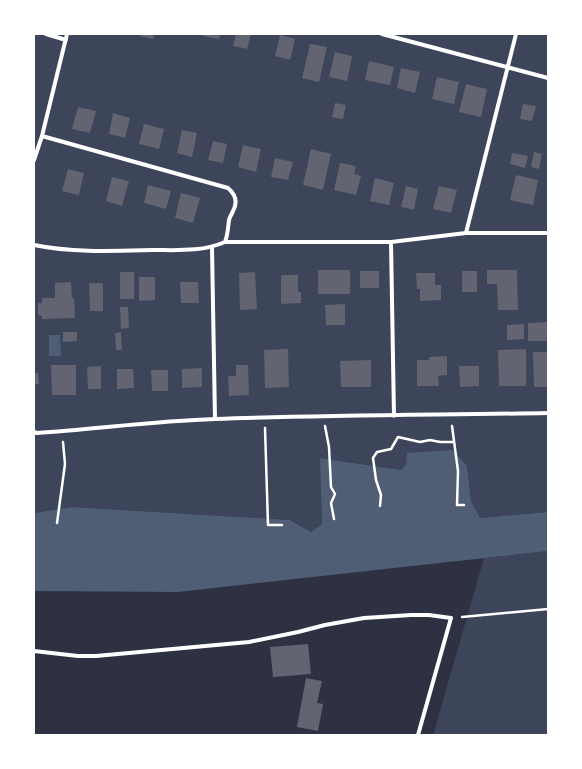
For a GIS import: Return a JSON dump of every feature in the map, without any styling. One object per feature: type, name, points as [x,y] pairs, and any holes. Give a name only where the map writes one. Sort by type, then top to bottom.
[{"type":"street","points":[[46,34],[66,40]]},
{"type":"street","points":[[34,160],[42,136],[67,34]]},
{"type":"street","points":[[382,34],[548,78]]},
{"type":"street","points":[[466,233],[516,34]]},
{"type":"street","points":[[42,136],[228,188],[234,192],[235,209],[230,218],[229,231],[225,242]]},
{"type":"street","points":[[34,245],[49,248],[109,252],[212,248],[225,242],[391,242],[466,233],[548,233]]},
{"type":"street","points":[[391,242],[394,416]]},
{"type":"street","points":[[212,248],[215,419]]},
{"type":"street","points":[[34,432],[37,433],[147,423],[215,419],[548,413]]},
{"type":"street","points":[[34,651],[78,656],[96,656],[249,642],[364,618],[411,615],[429,615],[451,618],[418,735]]},
{"type":"path","points":[[451,415],[458,471],[456,505],[464,505]]},
{"type":"path","points":[[324,417],[329,447],[331,487],[335,494],[331,503],[334,519]]},
{"type":"path","points":[[265,418],[268,525],[282,525]]},
{"type":"path","points":[[57,523],[65,464],[62,431]]},
{"type":"path","points":[[380,506],[381,495],[376,480],[374,458],[377,452],[390,450],[398,437],[420,442],[430,440],[454,442]]},
{"type":"path","points":[[451,618],[548,609]]},
{"type":"shaded area","points":[[34,34],[548,34],[548,512],[480,518],[471,501],[467,466],[406,465],[401,470],[321,458],[322,524],[311,532],[290,520],[72,507],[34,513]]},
{"type":"shaded area","points":[[49,335],[60,335],[61,356],[49,356]]},
{"type":"shaded area","points":[[452,450],[467,466],[471,501],[480,518],[548,512],[548,551],[178,592],[34,591],[34,513],[72,507],[290,520],[311,532],[322,524],[320,458],[401,470],[406,465],[407,453]]},
{"type":"shaded area","points":[[548,551],[548,735],[433,735],[484,558]]},
{"type":"building","points":[[141,34],[154,34],[153,39],[140,36]]},
{"type":"building","points":[[204,34],[220,34],[219,39],[203,36]]},
{"type":"building","points":[[236,34],[251,34],[247,49],[233,46]]},
{"type":"building","points":[[280,35],[295,39],[290,60],[275,56]]},
{"type":"building","points":[[310,44],[327,47],[319,82],[302,78]]},
{"type":"building","points":[[335,52],[352,56],[347,81],[329,77]]},
{"type":"building","points":[[369,61],[394,67],[390,85],[365,80]]},
{"type":"building","points":[[401,68],[420,72],[415,93],[397,88]]},
{"type":"building","points":[[437,77],[459,82],[454,104],[432,99]]},
{"type":"building","points":[[466,84],[487,89],[481,117],[459,112]]},
{"type":"building","points":[[335,103],[346,105],[343,119],[332,117]]},
{"type":"building","points":[[523,104],[536,106],[532,121],[520,119]]},
{"type":"building","points":[[78,107],[96,111],[90,133],[72,129]]},
{"type":"building","points":[[113,113],[130,118],[125,138],[109,134]]},
{"type":"building","points":[[144,124],[164,129],[159,149],[139,144]]},
{"type":"building","points":[[182,130],[197,133],[192,157],[177,153]]},
{"type":"building","points":[[213,141],[227,144],[223,163],[208,160]]},
{"type":"building","points":[[243,145],[261,149],[256,172],[238,167]]},
{"type":"building","points":[[311,149],[331,154],[323,190],[303,185]]},
{"type":"building","points":[[534,152],[542,154],[539,169],[531,167]]},
{"type":"building","points":[[512,153],[528,156],[525,168],[510,164]]},
{"type":"building","points":[[275,158],[293,162],[288,180],[271,177]]},
{"type":"building","points":[[340,163],[356,166],[354,174],[361,176],[356,195],[334,190]]},
{"type":"building","points":[[68,169],[84,173],[79,195],[62,191]]},
{"type":"building","points":[[516,175],[538,180],[533,205],[510,200]]},
{"type":"building","points":[[112,177],[129,181],[122,206],[106,201]]},
{"type":"building","points":[[375,178],[394,183],[389,205],[370,201]]},
{"type":"building","points":[[148,185],[171,191],[166,209],[144,203]]},
{"type":"building","points":[[406,186],[418,189],[414,210],[401,207]]},
{"type":"building","points":[[439,186],[457,190],[451,213],[433,209]]},
{"type":"building","points":[[181,193],[200,198],[193,223],[175,218]]},
{"type":"building","points":[[318,270],[350,270],[350,294],[318,294]]},
{"type":"building","points":[[487,270],[517,270],[518,310],[498,310],[497,284],[487,284]]},
{"type":"building","points":[[360,271],[379,271],[379,288],[360,288]]},
{"type":"building","points":[[462,271],[477,271],[477,292],[462,292]]},
{"type":"building","points":[[120,272],[134,272],[134,299],[120,299]]},
{"type":"building","points":[[255,272],[257,309],[240,310],[239,273]]},
{"type":"building","points":[[416,273],[435,273],[435,285],[441,285],[441,300],[420,301],[420,289],[417,289]]},
{"type":"building","points":[[281,275],[298,275],[298,292],[301,292],[301,303],[281,304]]},
{"type":"building","points":[[139,277],[155,277],[155,300],[139,301]]},
{"type":"building","points":[[71,282],[72,298],[74,298],[75,318],[42,319],[42,316],[38,315],[38,303],[42,303],[42,298],[55,298],[55,283]]},
{"type":"building","points":[[180,282],[198,282],[199,303],[181,303]]},
{"type":"building","points":[[89,283],[103,283],[103,311],[90,311]]},
{"type":"building","points":[[345,304],[345,325],[326,325],[325,305]]},
{"type":"building","points":[[120,307],[128,307],[129,328],[121,329]]},
{"type":"building","points":[[548,322],[548,341],[528,341],[528,323]]},
{"type":"building","points":[[524,324],[524,339],[507,340],[507,325]]},
{"type":"building","points":[[63,332],[77,332],[77,341],[63,342]]},
{"type":"building","points":[[121,332],[122,350],[116,350],[115,333]]},
{"type":"building","points":[[288,349],[289,387],[265,388],[264,350]]},
{"type":"building","points":[[526,349],[526,386],[499,386],[498,350]]},
{"type":"building","points":[[533,352],[548,352],[548,387],[534,387]]},
{"type":"building","points":[[447,356],[447,375],[438,376],[439,386],[417,386],[417,360],[429,360],[429,357]]},
{"type":"building","points":[[371,360],[371,387],[341,387],[340,361]]},
{"type":"building","points":[[51,365],[76,365],[76,395],[52,395]]},
{"type":"building","points":[[236,365],[248,365],[249,395],[229,396],[228,376],[236,376]]},
{"type":"building","points":[[101,366],[101,389],[88,389],[87,367]]},
{"type":"building","points":[[459,366],[479,366],[479,386],[460,387]]},
{"type":"building","points":[[202,368],[202,387],[182,388],[182,369]]},
{"type":"building","points":[[117,369],[133,369],[134,388],[117,389]]},
{"type":"building","points":[[151,370],[168,370],[168,391],[152,391]]},
{"type":"building","points":[[34,373],[38,373],[39,384],[34,384]]},
{"type":"building","points":[[308,644],[311,674],[273,677],[270,647]]},
{"type":"building","points":[[306,678],[322,681],[317,703],[323,704],[318,731],[297,727]]}]
